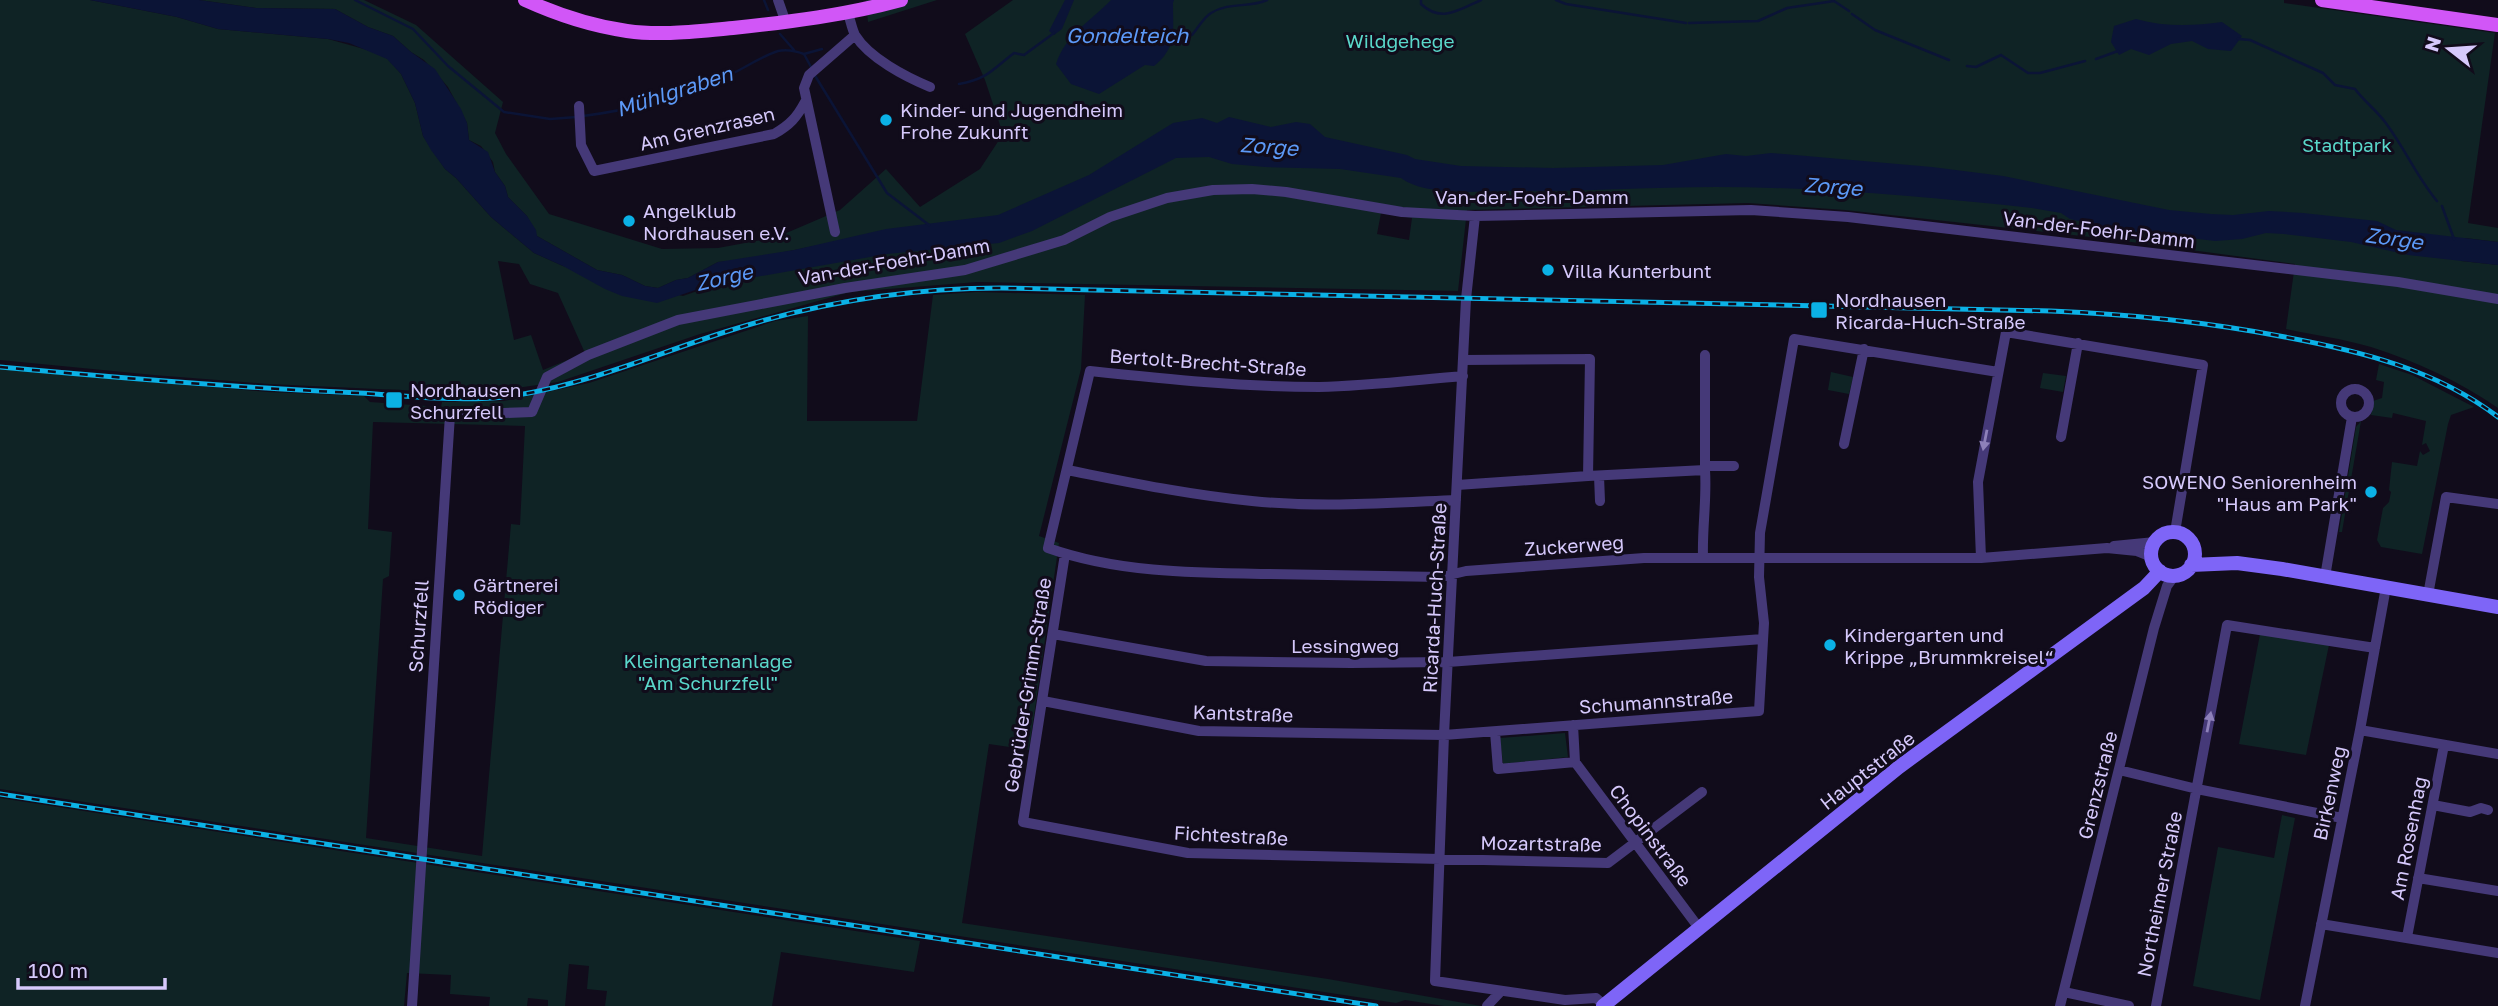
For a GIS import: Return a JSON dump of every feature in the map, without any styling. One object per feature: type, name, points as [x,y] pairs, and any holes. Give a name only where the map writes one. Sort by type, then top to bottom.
[{"type":"main road","points":[[525,0],[580,22],[627,32],[676,34],[786,23],[848,13],[901,0]]},
{"type":"main road","points":[[2322,0],[2498,25]]},
{"type":"street","points":[[778,0],[786,23]]},
{"type":"street","points":[[848,13],[855,35],[895,70],[930,87]]},
{"type":"street","points":[[835,232],[804,88],[813,72],[855,35]]},
{"type":"street","name":"Am Grenzrasen","points":[[580,114],[581,145],[594,171],[774,134],[789,126],[805,102]]},
{"type":"street","name":"Van-der-Foehr-Damm","points":[[588,355],[678,320],[845,288],[965,270],[1063,240],[1110,217],[1167,198],[1213,190],[1286,192],[1402,212],[1475,216],[1751,210],[1821,215],[2398,282],[2498,299]]},
{"type":"street","name":"Ricarda-Huch-Straße","points":[[1475,216],[1466,299],[1444,735],[1435,981],[1501,991]]},
{"type":"street","points":[[1981,558],[1978,482],[2006,332],[2203,365],[2175,532]]},
{"type":"street","name":"Schumannstraße","points":[[1444,735],[1759,711],[1763,639],[1760,533],[1794,339],[1864,349]]},
{"type":"street","points":[[2061,437],[2078,343]]},
{"type":"street","points":[[1844,444],[1864,349],[1998,372]]},
{"type":"street","name":"Schurzfell","points":[[412,1006],[450,415],[532,412],[547,377],[588,355]]},
{"type":"street","points":[[1703,557],[1702,526],[1707,501],[1705,355]]},
{"type":"street","points":[[1464,360],[1590,359],[1594,476],[1600,501]]},
{"type":"street","name":"Bertolt-Brecht-Straße","points":[[1048,548],[1090,371],[1201,383],[1261,386],[1359,385],[1462,376]]},
{"type":"street","points":[[2325,577],[2352,417]]},
{"type":"street","points":[[1457,485],[1734,466]]},
{"type":"street","points":[[1067,470],[1168,490],[1253,501],[1365,504],[1456,500]]},
{"type":"street","points":[[2428,595],[2446,497],[2498,504]]},
{"type":"street","points":[[2175,532],[2189,539],[2194,548],[2194,559],[2187,571],[2175,575],[2160,571],[2152,557],[2155,542],[2163,535],[2175,532]]},
{"type":"street","name":"Zuckerweg","points":[[2107,548],[2120,544],[2155,542]]},
{"type":"street","name":"Zuckerweg","points":[[1048,548],[1112,565],[1221,574],[1441,577],[1466,570],[1644,558],[1981,558],[2107,548],[2137,551],[2152,557]]},
{"type":"street","points":[[2194,548],[2237,563],[2498,607]]},
{"type":"street","name":"Gebrüder-Grimm-Straße","points":[[1023,822],[1065,554]]},
{"type":"street","points":[[2192,565],[2237,563]]},
{"type":"street","name":"Hauptstraße","points":[[1603,1005],[1899,767],[2144,589],[2160,571]]},
{"type":"street","name":"Grenzstraße","points":[[2060,1006],[2154,628],[2167,586],[2175,575]]},
{"type":"street","name":"Birkenweg","points":[[2305,1006],[2386,587]]},
{"type":"street","name":"Northeimer Straße","points":[[2156,1006],[2227,625],[2375,648]]},
{"type":"street","name":"Lessingweg","points":[[1053,634],[1206,661],[1448,662],[1763,639]]},
{"type":"street","name":"Kantstraße","points":[[1043,701],[1199,731],[1444,735]]},
{"type":"street","points":[[1494,732],[1498,769],[1575,762],[1573,725]]},
{"type":"street","points":[[2360,730],[2498,754]]},
{"type":"street","name":"Am Rosenhag","points":[[2407,937],[2444,745]]},
{"type":"street","name":"Chopinstraße","points":[[1575,762],[1699,928]]},
{"type":"street","name":"Northeimer Straße","points":[[2119,770],[2197,789],[2342,818]]},
{"type":"street","name":"Mozartstraße","points":[[1440,858],[1608,863],[1702,792]]},
{"type":"street","points":[[2433,805],[2470,811],[2481,808],[2488,810]]},
{"type":"street","name":"Fichtestraße","points":[[1023,822],[1188,853],[1440,858]]},
{"type":"street","points":[[2418,878],[2498,891]]},
{"type":"street","points":[[2321,924],[2498,953]]},
{"type":"street","points":[[1487,1006],[1501,991],[1565,1000],[1596,998],[1603,1005]]},
{"type":"street","points":[[2064,992],[2129,1006]]},
{"type":"street","points":[[1565,1000],[1577,1006]]},
{"type":"green space","points":[[0,0],[90,0],[177,17],[218,29],[328,39],[371,51],[388,59],[401,74],[415,103],[423,136],[445,169],[491,217],[534,253],[563,266],[683,296],[844,240],[745,260],[718,262],[688,278],[658,288],[645,286],[622,275],[597,270],[537,236],[527,216],[508,197],[505,186],[495,172],[493,162],[481,146],[469,140],[467,123],[448,87],[424,60],[393,36],[368,27],[335,9],[256,8],[199,0],[364,0],[416,25],[503,102],[495,133],[506,154],[549,214],[662,249],[718,248],[777,237],[840,210],[886,169],[920,207],[980,169],[1003,134],[985,80],[965,34],[1013,0],[2284,0],[2284,3],[2495,33],[2468,223],[2498,228],[2498,242],[2465,238],[2461,261],[2498,265],[2498,408],[2453,381],[2388,353],[2286,329],[2295,264],[2109,239],[1845,210],[1748,203],[1467,210],[1458,291],[977,282],[850,292],[700,334],[558,382],[495,391],[421,391],[269,384],[0,360]],"holes":[[[1381,213],[1412,218],[1409,240],[1377,234]],[[498,261],[519,264],[530,284],[558,293],[585,353],[543,370],[531,335],[514,340]]]},
{"type":"green space","points":[[866,0],[937,0],[868,22]]},
{"type":"green space","name":"Kleingartenanlage \"Am Schurzfell\"","points":[[977,292],[1085,295],[1081,369],[1039,536],[1059,543],[1029,750],[989,744],[962,923],[1328,979],[1481,1006],[1444,1006],[1405,1000],[1396,1003],[0,789],[0,369],[268,392],[364,396],[370,402],[441,407],[442,402],[504,401],[589,383],[775,321],[808,316],[807,421],[917,421],[933,295]],"holes":[[[373,422],[525,426],[520,525],[511,524],[482,856],[366,838],[383,579],[389,576],[392,532],[368,529]]]},
{"type":"green space","points":[[2379,364],[2412,375],[2474,407],[2451,415],[2422,554],[2381,547],[2377,540],[2383,508],[2389,502],[2391,492],[2392,462],[2417,466],[2420,451],[2423,455],[2430,451],[2426,443],[2422,445],[2426,421],[2393,413],[2392,418],[2371,415],[2373,401],[2382,398],[2384,382],[2376,380]]},
{"type":"green space","points":[[1831,372],[1853,377],[1849,394],[1828,390]]},
{"type":"green space","points":[[2043,373],[2066,376],[2063,392],[2040,388]]},
{"type":"green space","points":[[2361,421],[2342,532],[2339,532],[2356,427]]},
{"type":"green space","points":[[2260,634],[2329,645],[2306,755],[2239,744]]},
{"type":"green space","points":[[1565,733],[1568,757],[1503,764],[1500,738]]},
{"type":"green space","points":[[0,798],[920,941],[914,972],[781,952],[772,1006],[605,1006],[607,991],[587,989],[589,966],[569,964],[565,1006],[548,1006],[548,1000],[528,998],[527,1006],[489,1006],[490,997],[450,994],[451,975],[407,973],[404,1006],[0,1006]]},
{"type":"green space","points":[[2282,815],[2295,818],[2260,1000],[2193,986],[2218,847],[2274,858]]},
{"type":"water","name":"Zorge","points":[[90,0],[199,0],[256,8],[335,9],[368,27],[393,36],[435,69],[461,109],[467,123],[469,140],[488,152],[508,197],[527,216],[537,236],[597,270],[622,275],[645,286],[658,288],[688,278],[718,262],[794,250],[886,229],[998,215],[1089,175],[1173,123],[1202,118],[1217,123],[1229,117],[1271,127],[1296,122],[1310,124],[1325,137],[1415,159],[1461,166],[1553,168],[1663,165],[1726,154],[1746,156],[1771,153],[1932,167],[2003,176],[2169,210],[2233,215],[2269,211],[2377,221],[2396,230],[2498,242],[2498,265],[2408,255],[2351,242],[2284,234],[2266,233],[2242,239],[2215,241],[2115,229],[2070,219],[2061,213],[2032,208],[1914,197],[1715,187],[1455,192],[1425,188],[1401,178],[1340,169],[1232,164],[1209,157],[1176,158],[1032,231],[999,243],[887,254],[710,285],[657,303],[622,296],[534,253],[491,217],[445,169],[431,150],[423,136],[415,103],[401,74],[387,59],[349,43],[218,29],[177,17]]},
{"type":"water","name":"Gondelteich","points":[[1065,0],[1074,0],[1062,29],[1054,35],[1049,31]]},
{"type":"water","name":"Gondelteich","points":[[1111,0],[1174,0],[1172,38],[1167,52],[1154,66],[1145,65],[1099,94],[1071,84],[1056,64],[1072,36]]},
{"type":"water","points":[[2136,19],[2179,25],[2222,22],[2242,36],[2231,51],[2208,49],[2192,41],[2171,44],[2149,55],[2131,49],[2119,55],[2111,42],[2114,26]]},
{"type":"waterway","name":"Mühlgraben","points":[[355,0],[413,29],[448,66],[504,112],[550,119],[577,117]]},
{"type":"waterway","points":[[764,0],[768,10]]},
{"type":"waterway","points":[[1172,33],[1192,35],[1211,13],[1231,6],[1267,0]]},
{"type":"waterway","points":[[1421,0],[1421,4],[1428,10],[1443,14],[1458,11],[1481,0]]},
{"type":"waterway","points":[[1556,0],[1566,4],[1686,23]]},
{"type":"waterway","points":[[1689,23],[1758,21],[1787,8],[1834,1],[1849,11]]},
{"type":"waterway","points":[[1852,14],[1875,30],[1949,60]]},
{"type":"waterway","points":[[959,84],[984,76],[1014,53],[1024,55],[1054,33]]},
{"type":"waterway","points":[[780,34],[794,50]]},
{"type":"waterway","points":[[2238,39],[2250,40],[2323,73],[2335,85],[2355,89],[2385,122],[2437,201]]},
{"type":"waterway","points":[[804,54],[822,49]]},
{"type":"waterway","name":"Mühlgraben","points":[[583,116],[669,98],[726,77],[778,51],[804,54],[811,67]]},
{"type":"waterway","points":[[2096,59],[2118,51]]},
{"type":"waterway","points":[[1967,66],[1976,67],[2001,55],[2028,73],[2040,73],[2085,61]]},
{"type":"waterway","name":"Mühlgraben","points":[[814,74],[887,193],[929,225]]},
{"type":"waterway","points":[[2442,206],[2454,239]]},
{"type":"railway","points":[[0,367],[269,388],[438,398],[498,397],[571,383],[725,332],[827,305],[896,294],[1001,288],[2051,311],[2139,317],[2256,332],[2369,356],[2423,374],[2449,386],[2498,417]]},
{"type":"railway","points":[[0,794],[1376,1006]]},
{"type":"place","name":"Kinder- und Jugendheim Frohe Zukunft","points":[[886,120]]},
{"type":"place","name":"Angelklub Nordhausen e.V.","points":[[629,221]]},
{"type":"place","name":"Villa Kunterbunt","points":[[1548,270]]},
{"type":"place","name":"Nordhausen Ricarda-Huch-Straße","points":[[1819,310]]},
{"type":"place","name":"Nordhausen Schurzfell","points":[[394,400]]},
{"type":"place","name":"SOWENO Seniorenheim \"Haus am Park\"","points":[[2371,492]]},
{"type":"place","name":"Gärtnerei Rödiger","points":[[459,595]]},
{"type":"place","name":"Kindergarten und Krippe „Brummkreisel“","points":[[1830,645]]},
{"type":"park label","name":"Wildgehege","points":[[1400,40]]},
{"type":"park label","name":"Stadtpark","points":[[2347,144]]}]
